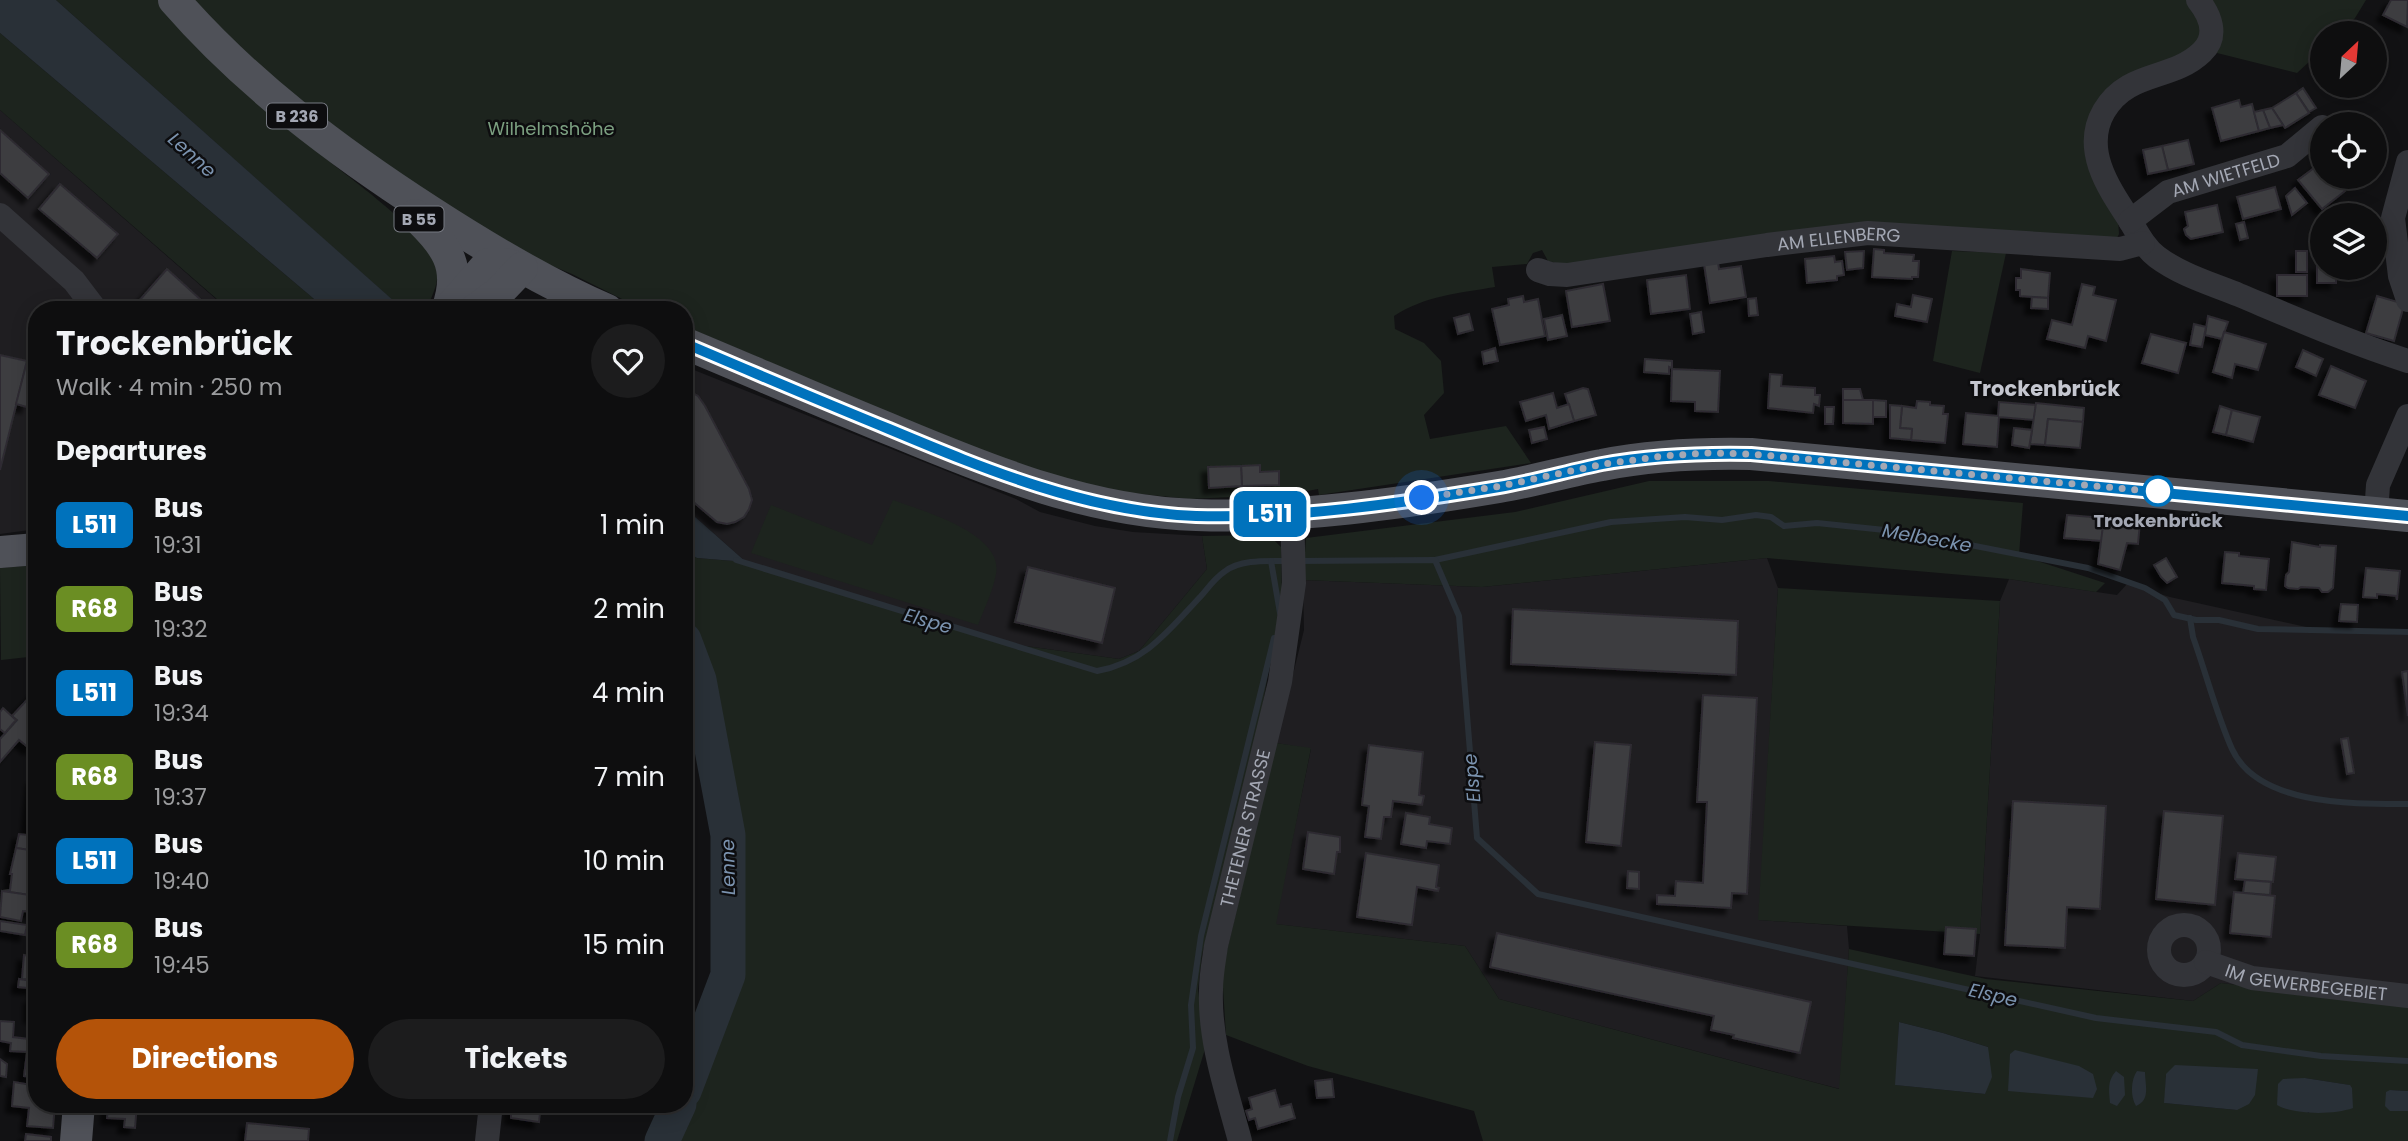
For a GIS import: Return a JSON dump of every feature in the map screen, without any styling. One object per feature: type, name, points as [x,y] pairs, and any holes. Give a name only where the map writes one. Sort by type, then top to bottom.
[{"type":"main road","name":"B 236","points":[[174,0],[219,48],[330,143],[522,268]]},
{"type":"main road","name":"B 55","points":[[380,178],[439,239],[472,289],[452,297],[451,301]]},
{"type":"main road","points":[[472,289],[522,268],[587,301]]},
{"type":"main road","points":[[693,347],[921,442],[1038,487],[1117,508],[1292,526],[1396,502],[1501,486],[1604,464],[1708,453],[1833,461],[2408,516]]},
{"type":"main road","points":[[0,552],[28,549]]},
{"type":"main road","points":[[76,1141],[78,1113]]},
{"type":"street","points":[[2198,0],[2209,14],[2212,29],[2203,52],[2185,63],[2132,83],[2110,102],[2098,123],[2098,162],[2109,189],[2143,243],[2157,257],[2188,274],[2408,361]]},
{"type":"street","name":"AM WIETFELD","points":[[2130,221],[2168,192],[2287,156],[2310,138]]},
{"type":"street","points":[[2408,162],[2393,218],[2400,276],[2408,300]]},
{"type":"street","points":[[0,215],[74,281],[89,301]]},
{"type":"street","name":"AM ELLENBERG","points":[[1538,271],[1567,275],[1868,233],[2120,249],[2143,243]]},
{"type":"street","points":[[2376,514],[2378,485],[2408,416]]},
{"type":"street","name":"THETENER STRASSE","points":[[1240,1141],[1213,1031],[1211,990],[1216,946],[1280,682],[1294,583],[1292,526]]},
{"type":"street","name":"IM GEWERBEGEBIET","points":[[2206,962],[2252,978],[2408,996]]},
{"type":"street","points":[[487,1141],[490,1113]]},
{"type":"shaded area","points":[[0,110],[218,301],[28,301],[28,530],[0,534]]},
{"type":"shaded area","points":[[693,370],[1016,499],[1040,512],[1095,526],[1133,532],[1202,536],[1207,569],[1139,651],[1119,659],[1018,645],[887,608],[746,562],[693,515]]},
{"type":"shaded area","points":[[1767,558],[1778,588],[1759,920],[1847,926],[1849,949],[1840,1089],[1499,999],[1465,946],[1275,924],[1311,749],[1276,743],[1304,630],[1303,580],[1482,587]]},
{"type":"shaded area","points":[[2009,579],[2117,595],[2127,584],[2170,597],[2324,631],[2408,635],[2408,1006],[2221,983],[2193,1001],[1975,976],[1980,934],[2000,601]]},
{"type":"green space","points":[[56,0],[161,0],[290,128],[380,201],[428,250],[437,270],[435,288],[430,301],[393,301]]},
{"type":"green space","name":"Wilhelmshöhe","points":[[189,0],[2366,0],[2352,21],[2310,21],[2310,61],[2297,73],[2197,48],[2091,127],[2118,219],[2119,234],[2116,240],[1989,233],[1569,266],[1548,261],[1542,250],[1533,253],[1527,264],[1492,267],[1495,287],[1430,300],[1406,309],[1394,316],[1395,329],[1424,343],[1441,361],[1444,393],[1424,415],[1430,439],[1506,426],[1531,463],[1319,495],[1318,489],[1291,494],[1190,499],[1091,489],[1033,471],[693,330],[693,301],[626,301],[572,274],[472,233],[313,125]]},
{"type":"green space","points":[[0,33],[316,301],[219,301],[0,110]]},
{"type":"green space","points":[[1952,251],[2006,253],[1980,373],[1933,361]]},
{"type":"green space","points":[[1649,481],[1769,481],[2023,503],[2019,555],[2105,583],[2096,592],[2009,579],[1767,558],[1482,587],[1303,580],[1306,538],[1515,512]]},
{"type":"green space","points":[[893,500],[958,526],[975,535],[987,547],[995,560],[996,574],[978,625],[751,553],[771,505],[872,545]]},
{"type":"green space","points":[[1269,535],[1281,547],[1282,594],[1260,720],[1202,955],[1198,989],[1205,1049],[1177,1141],[655,1141],[668,1113],[693,1113],[693,1060],[725,991],[726,886],[693,698],[693,556],[746,562],[887,608],[1018,645],[1119,659],[1139,651],[1207,569],[1202,536]]},
{"type":"green space","points":[[28,566],[28,657],[1,660],[0,568]]},
{"type":"green space","points":[[1778,588],[2000,601],[1980,934],[1758,920]]},
{"type":"green space","points":[[1276,743],[1311,748],[1276,924],[1465,946],[1499,999],[1839,1089],[1849,949],[1986,979],[2193,1001],[2221,983],[2408,1006],[2408,1091],[2391,1090],[2390,1111],[2408,1111],[2408,1141],[1483,1141],[1474,1111],[1308,1066],[1226,1035],[1222,972]],"holes":[[[1899,1022],[1988,1047],[1985,1094],[1896,1085]],[[2166,1074],[2237,1110],[2165,1103]],[[2305,1078],[2349,1085],[2308,1113]]]},
{"type":"water","points":[[0,0],[56,0],[394,301],[316,301],[0,33]]},
{"type":"water","points":[[693,515],[746,562],[693,556]]},
{"type":"water","points":[[1899,1022],[1988,1047],[1992,1077],[1985,1094],[1895,1085]]},
{"type":"water","points":[[2015,1050],[2079,1066],[2093,1074],[2097,1089],[2093,1098],[2008,1091],[2010,1054]]},
{"type":"water","points":[[2175,1065],[2258,1069],[2255,1095],[2249,1104],[2237,1110],[2164,1103],[2166,1074]]},
{"type":"water","points":[[2116,1071],[2124,1077],[2125,1095],[2117,1106],[2110,1103],[2109,1090],[2111,1078]]},
{"type":"water","points":[[2137,1071],[2145,1072],[2146,1092],[2144,1100],[2136,1106],[2132,1088]]},
{"type":"water","points":[[2305,1078],[2350,1085],[2353,1108],[2314,1113],[2293,1111],[2277,1105],[2278,1084],[2283,1079]]},
{"type":"water","points":[[2408,1091],[2408,1111],[2390,1111],[2385,1106],[2386,1092]]},
{"type":"building","points":[[2391,0],[2408,0],[2407,27],[2383,15]]},
{"type":"building","points":[[2303,88],[2316,108],[2309,112],[2296,93]]},
{"type":"building","points":[[2296,93],[2309,113],[2285,128],[2272,108]]},
{"type":"building","points":[[2239,100],[2241,107],[2252,104],[2259,131],[2221,141],[2212,108]]},
{"type":"building","points":[[2272,108],[2283,125],[2270,128],[2263,110]]},
{"type":"building","points":[[2263,110],[2270,128],[2259,131],[2254,112]]},
{"type":"building","points":[[0,130],[49,174],[28,198],[0,173]]},
{"type":"building","points":[[2188,140],[2194,164],[2168,170],[2162,146]]},
{"type":"building","points":[[2162,146],[2168,170],[2148,174],[2143,150]]},
{"type":"building","points":[[2310,171],[2310,189],[2345,191],[2330,203],[2317,203],[2298,180]]},
{"type":"building","points":[[60,184],[118,234],[97,258],[39,209]]},
{"type":"building","points":[[2275,187],[2281,209],[2243,219],[2237,197]]},
{"type":"building","points":[[2295,188],[2307,203],[2292,215],[2286,196]]},
{"type":"building","points":[[2217,205],[2223,232],[2191,239],[2186,235],[2184,229],[2188,226],[2185,212]]},
{"type":"building","points":[[2244,222],[2248,238],[2240,240],[2236,224]]},
{"type":"building","points":[[1874,249],[1884,250],[1884,253],[1914,255],[1913,261],[1919,261],[1918,277],[1872,277]]},
{"type":"building","points":[[1864,251],[1863,268],[1847,270],[1845,252]]},
{"type":"building","points":[[2296,251],[2307,251],[2307,272],[2296,272]]},
{"type":"building","points":[[1834,256],[1835,262],[1842,261],[1844,275],[1837,276],[1837,280],[1807,283],[1805,259]]},
{"type":"building","points":[[1718,262],[1719,269],[1741,266],[1746,297],[1710,303],[1704,264]]},
{"type":"building","points":[[167,269],[202,301],[139,301]]},
{"type":"building","points":[[2021,269],[2050,273],[2048,298],[2020,296],[2020,290],[2016,290],[2016,278],[2021,278]]},
{"type":"building","points":[[1686,275],[1690,309],[1651,314],[1647,280]]},
{"type":"building","points":[[2277,275],[2307,275],[2307,296],[2277,296]]},
{"type":"building","points":[[2317,280],[2336,280],[2336,283],[2317,283]]},
{"type":"building","points":[[1603,284],[1610,321],[1572,327],[1566,291]]},
{"type":"building","points":[[2082,284],[2095,287],[2093,295],[2116,300],[2106,341],[2088,336],[2085,348],[2047,339],[2052,320],[2072,325]]},
{"type":"building","points":[[1913,295],[1932,299],[1927,322],[1895,316],[1897,304],[1911,307]]},
{"type":"building","points":[[1523,296],[1524,302],[1538,299],[1545,336],[1500,345],[1492,309],[1509,305],[1508,299]]},
{"type":"building","points":[[2377,296],[2401,303],[2403,309],[2394,341],[2366,333]]},
{"type":"building","points":[[2032,297],[2048,298],[2048,309],[2031,308]]},
{"type":"building","points":[[1756,298],[1758,315],[1749,316],[1748,299]]},
{"type":"building","points":[[1701,312],[1704,332],[1693,334],[1690,314]]},
{"type":"building","points":[[1469,314],[1473,330],[1458,334],[1454,318]]},
{"type":"building","points":[[1562,315],[1567,336],[1548,340],[1544,319]]},
{"type":"building","points":[[2208,316],[2228,322],[2222,339],[2205,335]]},
{"type":"building","points":[[2194,324],[2206,327],[2202,347],[2190,345]]},
{"type":"building","points":[[2224,332],[2266,344],[2258,370],[2235,364],[2232,378],[2213,372]]},
{"type":"building","points":[[2151,334],[2186,343],[2178,373],[2142,363]]},
{"type":"building","points":[[1495,348],[1498,361],[1484,364],[1482,352]]},
{"type":"building","points":[[2303,350],[2323,359],[2316,376],[2296,367]]},
{"type":"building","points":[[0,355],[27,361],[0,470]]},
{"type":"building","points":[[1645,359],[1672,361],[1672,368],[1669,367],[1669,374],[1644,372]]},
{"type":"building","points":[[27,361],[27,407],[16,404]]},
{"type":"building","points":[[2331,366],[2366,381],[2355,408],[2319,395]]},
{"type":"building","points":[[1672,369],[1720,371],[1718,412],[1695,411],[1695,402],[1671,401]]},
{"type":"building","points":[[1770,374],[1782,375],[1781,386],[1815,388],[1815,395],[1820,395],[1819,406],[1814,404],[1813,413],[1768,408]]},
{"type":"building","points":[[1588,389],[1596,415],[1574,421],[1565,394]]},
{"type":"building","points":[[1843,389],[1860,389],[1863,400],[1843,400]]},
{"type":"building","points":[[693,393],[705,406],[749,489],[752,500],[744,517],[727,524],[717,522],[693,502]]},
{"type":"building","points":[[1553,393],[1557,408],[1569,404],[1574,421],[1549,429],[1546,415],[1526,421],[1520,402]]},
{"type":"building","points":[[1843,400],[1873,400],[1873,424],[1843,423]]},
{"type":"building","points":[[1873,400],[1886,401],[1886,417],[1873,417]]},
{"type":"building","points":[[1917,401],[1944,406],[1943,414],[1948,414],[1945,443],[1911,440],[1912,429],[1900,428],[1902,406],[1916,408]]},
{"type":"building","points":[[1999,402],[2036,405],[2034,420],[1999,417],[1997,447],[1963,444],[1966,413],[1998,416]]},
{"type":"building","points":[[2036,403],[2084,408],[2083,422],[2048,419],[2045,445],[2030,444]]},
{"type":"building","points":[[1890,405],[1902,406],[1900,428],[1912,429],[1911,440],[1890,438]]},
{"type":"building","points":[[2220,406],[2232,410],[2226,435],[2213,432]]},
{"type":"building","points":[[1825,407],[1834,407],[1833,424],[1825,424]]},
{"type":"building","points":[[2232,410],[2260,417],[2253,442],[2226,435]]},
{"type":"building","points":[[2048,419],[2083,422],[2080,448],[2045,445]]},
{"type":"building","points":[[1544,427],[1547,439],[1532,443],[1529,430]]},
{"type":"building","points":[[2014,428],[2032,430],[2029,448],[2012,445]]},
{"type":"building","points":[[1260,465],[1260,472],[1279,471],[1279,485],[1242,486],[1241,466]]},
{"type":"building","points":[[1241,466],[1242,486],[1209,488],[1208,467]]},
{"type":"building","points":[[2067,515],[2104,518],[2102,541],[2064,538]]},
{"type":"building","points":[[2104,518],[2140,522],[2138,544],[2127,543],[2120,570],[2098,564]]},
{"type":"building","points":[[2292,542],[2320,547],[2336,546],[2333,588],[2322,592],[2319,588],[2298,589],[2285,586]]},
{"type":"building","points":[[2225,552],[2269,559],[2266,590],[2222,583]]},
{"type":"building","points":[[2166,558],[2177,577],[2167,583],[2154,565]]},
{"type":"building","points":[[1028,567],[1115,588],[1102,643],[1015,622]]},
{"type":"building","points":[[2366,568],[2400,571],[2397,600],[2396,596],[2377,594],[2377,598],[2363,597]]},
{"type":"building","points":[[2341,604],[2358,605],[2357,622],[2339,621]]},
{"type":"building","points":[[1513,609],[1738,621],[1736,675],[1511,664]]},
{"type":"building","points":[[2408,671],[2408,716],[2402,672]]},
{"type":"building","points":[[1703,695],[1757,698],[1747,894],[1732,893],[1731,908],[1657,904],[1657,895],[1675,896],[1676,881],[1703,883],[1707,802],[1697,802]]},
{"type":"building","points":[[28,699],[28,747],[19,740],[0,762],[0,739],[17,720],[12,716]]},
{"type":"building","points":[[3,708],[16,720],[5,733],[0,729],[0,712]]},
{"type":"building","points":[[2348,738],[2354,773],[2347,774],[2341,739]]},
{"type":"building","points":[[1595,742],[1631,745],[1621,846],[1586,842]]},
{"type":"building","points":[[1369,745],[1423,752],[1419,795],[1424,796],[1422,805],[1393,801],[1391,817],[1384,817],[1381,839],[1365,837],[1369,806],[1362,805]]},
{"type":"building","points":[[2013,801],[2106,806],[2100,909],[2067,907],[2065,948],[2005,945]]},
{"type":"building","points":[[2164,811],[2223,816],[2215,905],[2156,899]]},
{"type":"building","points":[[1406,813],[1430,817],[1429,824],[1452,828],[1450,844],[1427,841],[1426,848],[1401,844]]},
{"type":"building","points":[[28,824],[28,850],[16,848],[19,834],[27,835]]},
{"type":"building","points":[[1308,832],[1340,837],[1340,852],[1337,852],[1334,874],[1303,869]]},
{"type":"building","points":[[16,848],[28,850],[28,895],[2,891],[10,890],[10,874]]},
{"type":"building","points":[[1366,853],[1439,865],[1436,887],[1439,888],[1438,891],[1417,887],[1412,925],[1357,917]]},
{"type":"building","points":[[2238,853],[2276,857],[2273,882],[2235,879]]},
{"type":"building","points":[[1628,871],[1639,872],[1639,889],[1627,888]]},
{"type":"building","points":[[2245,880],[2271,882],[2270,895],[2243,893]]},
{"type":"building","points":[[2,891],[28,895],[28,911],[23,911],[21,921],[0,917]]},
{"type":"building","points":[[2234,892],[2275,896],[2271,937],[2230,933]]},
{"type":"building","points":[[0,921],[27,925],[25,935],[0,931]]},
{"type":"building","points":[[1946,927],[1976,929],[1974,956],[1944,954]]},
{"type":"building","points":[[1497,933],[1811,1002],[1800,1053],[1733,1038],[1734,1035],[1711,1030],[1714,1016],[1490,967]]},
{"type":"building","points":[[24,955],[28,956],[28,979],[22,979]]},
{"type":"building","points":[[19,979],[28,980],[28,988],[18,987]]},
{"type":"building","points":[[0,1021],[14,1022],[13,1037],[28,1039],[28,1076],[24,1076],[27,1052],[10,1051],[11,1043],[0,1041]]},
{"type":"building","points":[[0,1059],[7,1064],[6,1077],[0,1076]]},
{"type":"building","points":[[1332,1079],[1334,1097],[1317,1098],[1315,1081]]},
{"type":"building","points":[[14,1082],[28,1084],[28,1108],[12,1106]]},
{"type":"building","points":[[1275,1090],[1280,1107],[1291,1104],[1295,1118],[1258,1129],[1255,1118],[1249,1120],[1246,1111],[1252,1109],[1249,1098]]},
{"type":"building","points":[[28,1113],[54,1113],[53,1128],[27,1126]]},
{"type":"building","points":[[107,1113],[136,1113],[135,1128],[124,1127],[125,1119],[107,1118]]},
{"type":"building","points":[[511,1113],[540,1113],[539,1122],[511,1118]]},
{"type":"building","points":[[247,1123],[309,1129],[308,1141],[245,1141]]},
{"type":"building","points":[[26,1134],[51,1137],[51,1141],[25,1141]]},
{"type":"waterway","name":"Melbecke","points":[[1435,560],[1611,522],[1685,517],[1722,520],[1756,515],[1771,517],[1784,526],[1817,523],[1904,532],[2088,568],[2145,588],[2165,600],[2174,615],[2196,620],[2219,620],[2258,629],[2408,632]]},
{"type":"waterway","name":"Elspe","points":[[736,560],[1097,671],[1129,660],[1155,643],[1221,574],[1231,568],[1254,562],[1288,561]]},
{"type":"waterway","name":"Elspe","points":[[1299,561],[1435,560],[1459,616],[1477,838],[1538,894],[2096,1018],[2216,1032],[2242,1045],[2321,1056],[2408,1061]]},
{"type":"waterway","points":[[1271,561],[1280,613]]},
{"type":"waterway","points":[[2190,618],[2193,637],[2221,723],[2232,749],[2245,768],[2263,782],[2310,798],[2336,802],[2408,804]]},
{"type":"waterway","points":[[1170,1141],[1178,1097],[1193,1048],[1191,1005],[1201,936],[1274,638]]},
{"type":"waterway","name":"Lenne","points":[[693,664],[699,680],[728,835],[728,975],[693,1067]]},
{"type":"waterway","name":"Lenne","points":[[662,1141],[675,1113]]},
{"type":"bus line","name":"L511","points":[[693,347],[805,395],[1038,487],[1117,508],[1155,512],[1196,516],[1243,515],[1370,505],[1501,486],[1604,464],[1708,453],[1751,454],[2132,488],[2408,516]]},
{"type":"place","name":"Trockenbrück","points":[[2158,491]]},
{"type":"district","name":"Trockenbrück","points":[[2045,388]]},
{"type":"route","points":[[1422,498],[1501,486],[1604,464],[1708,453],[1751,454],[2160,492],[2158,491]]}]
